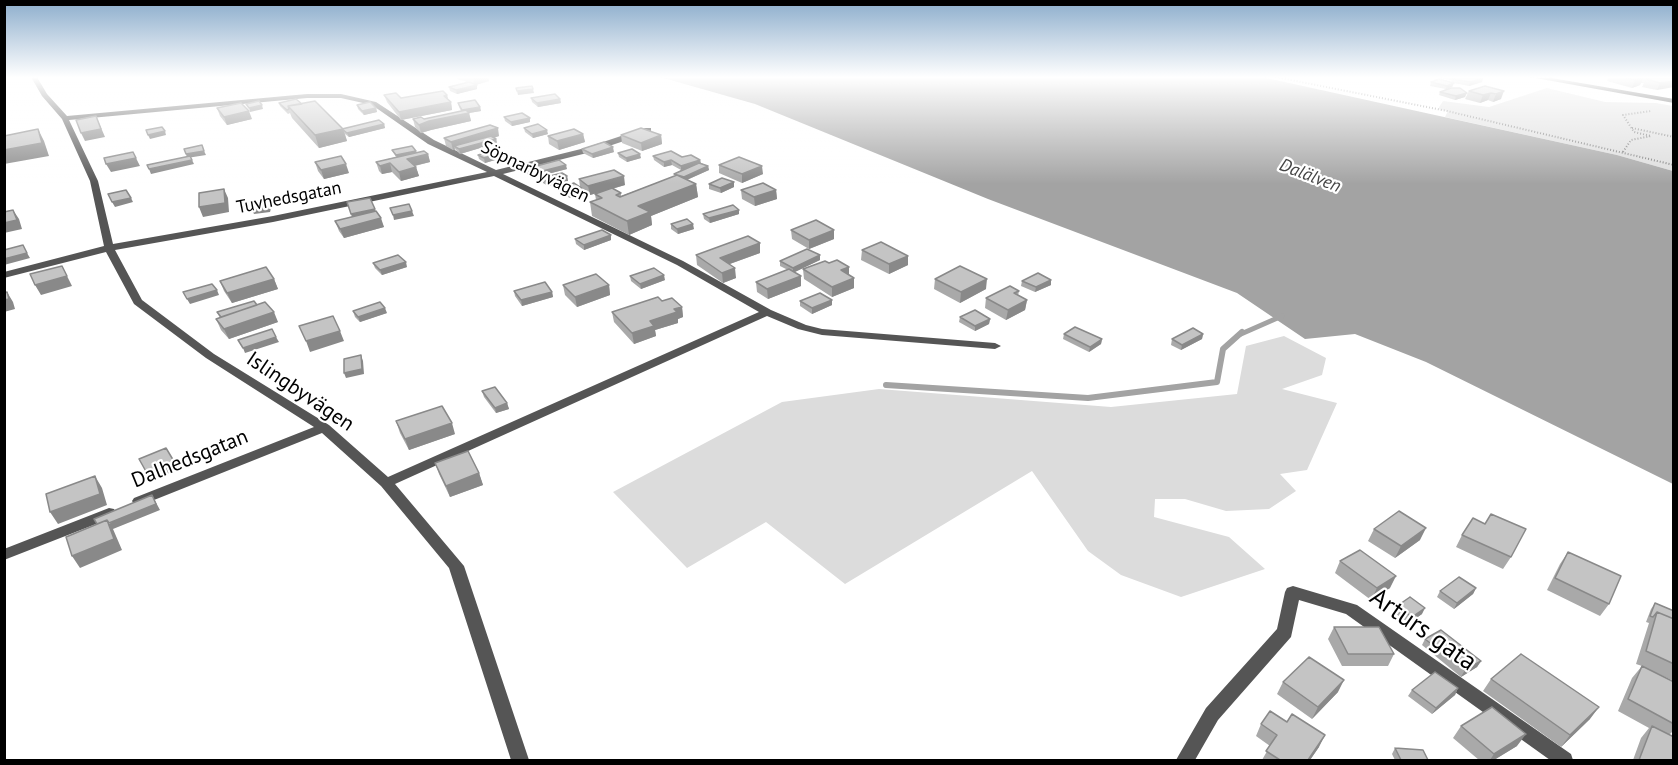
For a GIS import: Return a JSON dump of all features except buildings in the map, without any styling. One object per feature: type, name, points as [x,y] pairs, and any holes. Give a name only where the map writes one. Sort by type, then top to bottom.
[{"type":"street","name":"Islingbyvägen","points":[[60,113],[65,118],[94,181],[109,248],[138,302],[210,356],[324,428],[386,483],[456,566],[520,760]]},
{"type":"street","name":"Söpnarbyvägen","points":[[65,118],[123,113]]},
{"type":"street","name":"Söpnarbyvägen","points":[[388,113],[431,142],[681,263],[767,312],[802,327],[822,332],[996,346]]},
{"type":"street","name":"Tuvhedsgatan","points":[[4,275],[109,248],[273,219],[496,173],[588,150],[648,130]]},
{"type":"street","points":[[386,483],[767,312]]},
{"type":"street","name":"Dalhedsgatan","points":[[4,555],[324,428]]},
{"type":"street","name":"Arturs gata","points":[[1185,760],[1212,714],[1285,632],[1293,592],[1351,609],[1564,760]]},
{"type":"path","points":[[1454,113],[1674,165]]},
{"type":"path","points":[[1623,152],[1631,141],[1651,136],[1634,132],[1631,124],[1623,115],[1641,113]]},
{"type":"path","points":[[1631,128],[1674,137]]},
{"type":"shaded area","points":[[1447,113],[1673,113],[1673,171],[1617,155],[1445,117]]},
{"type":"shaded area","points":[[1284,336],[1326,358],[1322,375],[1282,389],[1337,403],[1307,470],[1280,474],[1296,491],[1269,509],[1226,511],[1185,499],[1155,499],[1154,517],[1229,537],[1265,569],[1181,597],[1121,575],[1088,551],[1032,471],[845,584],[766,522],[687,568],[613,492],[782,402],[879,389],[1111,407],[1237,394],[1246,346]]},
{"type":"water","name":"Dalälven","points":[[776,113],[1424,113],[1617,155],[1673,171],[1673,484],[1426,362],[1355,334],[1305,339],[1237,293],[988,199]]},
{"type":"waterway","points":[[1241,334],[1282,316]]},
{"type":"waterway","points":[[886,385],[1088,398],[1217,382],[1223,349],[1242,332]]}]
